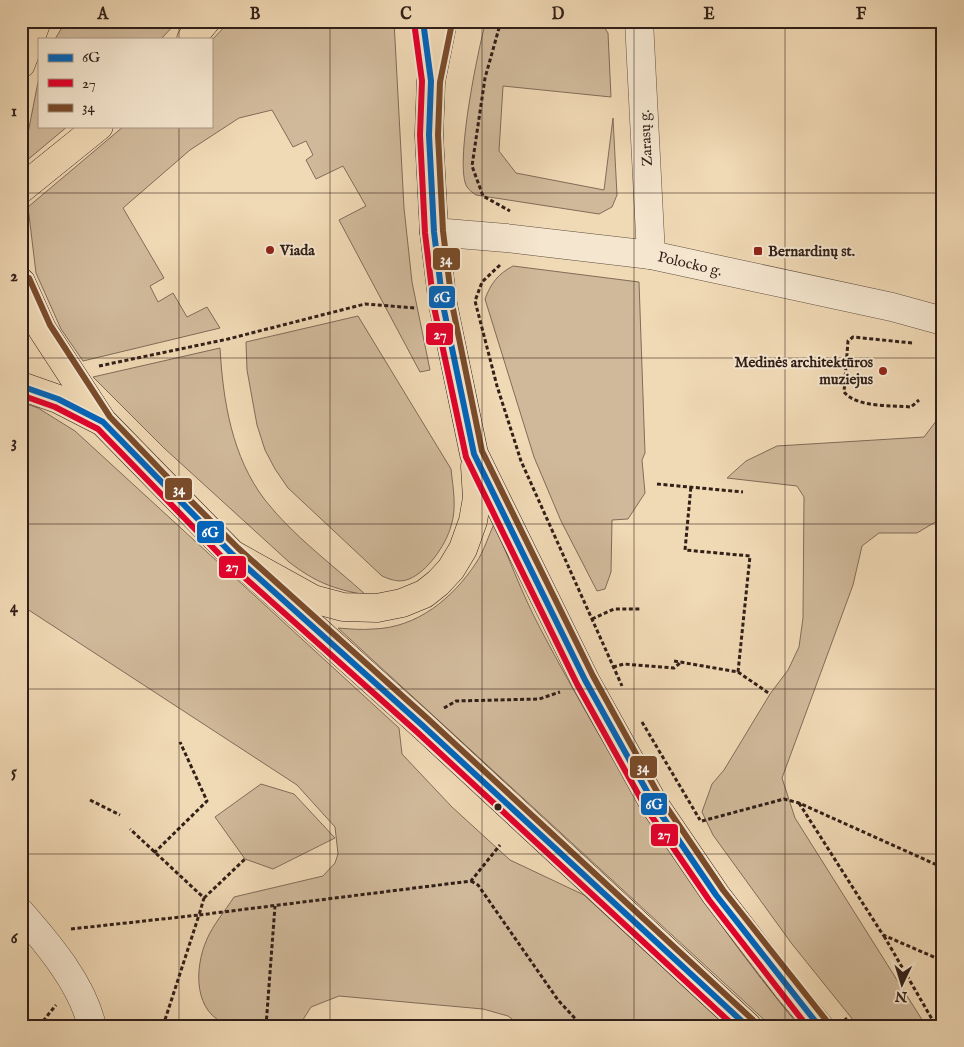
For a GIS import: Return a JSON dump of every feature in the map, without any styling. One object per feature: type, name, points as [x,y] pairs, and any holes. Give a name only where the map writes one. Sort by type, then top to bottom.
[{"type":"main road","points":[[21,64],[37,21]]},
{"type":"main road","points":[[192,38],[206,21]]},
{"type":"main road","points":[[423,21],[431,81]]},
{"type":"main road","points":[[232,554],[313,599],[343,607],[377,608],[410,600],[424,594],[451,569],[463,549],[473,521],[477,498],[474,454],[443,305],[434,232],[429,136],[431,81],[443,21]]},
{"type":"main road","points":[[21,189],[97,128]]},
{"type":"main road","points":[[22,286],[42,329],[103,422],[232,554],[422,725],[747,1026]]},
{"type":"main road","points":[[21,386],[58,399],[103,422]]},
{"type":"main road","points":[[474,454],[585,680],[654,804],[716,895],[788,989],[829,1018]]},
{"type":"street","name":"Zarasų g.","points":[[639,21],[650,255]]},
{"type":"street","name":"Polocko g.","points":[[434,232],[496,237],[650,255],[892,307],[943,321]]},
{"type":"street","points":[[21,913],[41,935],[74,984],[92,1026]]},
{"type":"path","points":[[502,21],[494,40],[485,78],[472,166],[483,196],[510,209]]},
{"type":"path","points":[[474,300],[497,386],[521,461],[623,687]]},
{"type":"path","points":[[96,366],[228,339],[365,304],[418,309]]},
{"type":"path","points":[[880,340],[853,337],[848,342],[844,392],[849,398],[872,403],[911,407],[919,400]]},
{"type":"path","points":[[657,484],[743,492]]},
{"type":"path","points":[[691,486],[685,550],[750,556],[738,672]]},
{"type":"path","points":[[592,619],[614,609],[641,609]]},
{"type":"path","points":[[674,661],[738,672],[770,694]]},
{"type":"path","points":[[422,725],[439,710],[456,701],[539,699],[555,695],[613,666],[624,664],[674,668],[680,662]]},
{"type":"path","points":[[640,717],[706,828]]},
{"type":"path","points":[[154,853],[207,801],[180,742]]},
{"type":"path","points":[[702,822],[784,799],[799,803],[937,865]]},
{"type":"path","points":[[90,800],[120,815]]},
{"type":"path","points":[[799,803],[883,935],[936,1026]]},
{"type":"path","points":[[130,829],[204,898]]},
{"type":"path","points":[[471,881],[500,845]]},
{"type":"path","points":[[163,1026],[204,898],[245,859]]},
{"type":"path","points":[[41,935],[79,928],[471,881],[478,885],[558,1000],[582,1026]]},
{"type":"path","points":[[266,1026],[275,906]]},
{"type":"path","points":[[883,935],[943,961]]},
{"type":"path","points":[[829,1018],[851,1026]]},
{"type":"shaded area","points":[[66,21],[178,21],[162,38],[56,38]]},
{"type":"shaded area","points":[[230,21],[394,21],[404,208],[412,282],[430,370],[420,372],[339,220],[366,206],[343,166],[316,179],[306,160],[313,155],[306,141],[293,147],[272,110],[239,118],[190,150],[123,208],[164,278],[150,286],[158,302],[173,293],[187,317],[207,307],[220,328],[83,361],[61,329],[36,273],[28,207],[122,128],[212,128],[212,40]]},
{"type":"shaded area","points":[[486,21],[600,21],[608,33],[611,97],[503,86],[499,151],[516,173],[604,190],[613,118],[617,195],[612,207],[599,214],[476,195],[467,187],[463,156],[465,133],[473,80]]},
{"type":"shaded area","points":[[38,82],[38,128],[66,128],[25,162],[28,133]]},
{"type":"shaded area","points":[[513,266],[639,282],[645,453],[642,460],[645,493],[628,519],[612,520],[611,572],[605,589],[597,591],[561,521],[534,457],[485,299],[496,280],[503,272]]},
{"type":"shaded area","points":[[358,316],[451,469],[454,505],[453,519],[445,541],[429,564],[416,575],[402,581],[382,576],[288,488],[265,450],[257,425],[247,370],[246,342]]},
{"type":"shaded area","points":[[220,348],[221,368],[231,428],[244,466],[254,483],[265,500],[288,526],[366,595],[325,584],[307,575],[289,562],[164,448],[93,377]]},
{"type":"shaded area","points":[[21,402],[38,408],[75,431],[399,728],[402,754],[452,807],[510,860],[584,895],[726,1026],[521,1026],[508,1016],[483,1009],[339,996],[311,1007],[299,1026],[244,1027],[229,1025],[217,1019],[203,1001],[199,976],[203,951],[212,928],[234,897],[323,876],[335,863],[338,854],[335,827],[297,785],[21,605]]},
{"type":"shaded area","points":[[943,412],[943,513],[937,521],[917,533],[879,533],[862,546],[853,585],[782,778],[795,818],[926,1026],[858,1026],[792,944],[713,835],[702,812],[712,784],[724,770],[770,694],[788,670],[799,647],[803,618],[804,497],[797,486],[727,478],[746,461],[777,446],[924,437]]},
{"type":"shaded area","points":[[494,524],[533,615],[597,732],[659,834],[692,883],[726,932],[799,1026],[771,1026],[338,628],[365,629],[389,627],[419,617],[432,609],[445,599],[467,576],[481,554]]},
{"type":"shaded area","points":[[261,784],[294,794],[335,838],[273,869],[245,859],[215,817]]},
{"type":"transit line","name":"6G","points":[[423,21],[431,81],[429,135],[434,232],[443,305],[474,454],[585,680],[654,804],[716,895],[819,1026]]},
{"type":"transit line","name":"27","points":[[414,22],[422,81],[420,135],[425,233],[434,307],[466,457],[577,684],[646,808],[709,900],[807,1026]]},
{"type":"transit line","name":"34","points":[[452,23],[440,82],[438,135],[443,231],[452,304],[482,451],[593,676],[661,799],[723,890],[826,1020]]},
{"type":"transit line","name":"34","points":[[29,278],[50,325],[110,417],[175,485],[238,548],[428,719],[753,1020]]},
{"type":"transit line","name":"6G","points":[[21,386],[58,399],[103,422],[232,554],[422,725],[747,1026]]},
{"type":"transit line","name":"27","points":[[21,395],[55,407],[98,429],[226,561],[416,731],[734,1026]]},
{"type":"place","name":"Viada","points":[[270,250]]},
{"type":"place","name":"Bernardinų st.","points":[[758,251]]},
{"type":"place","name":"Medinės architektūros muziejus","points":[[883,371]]}]
